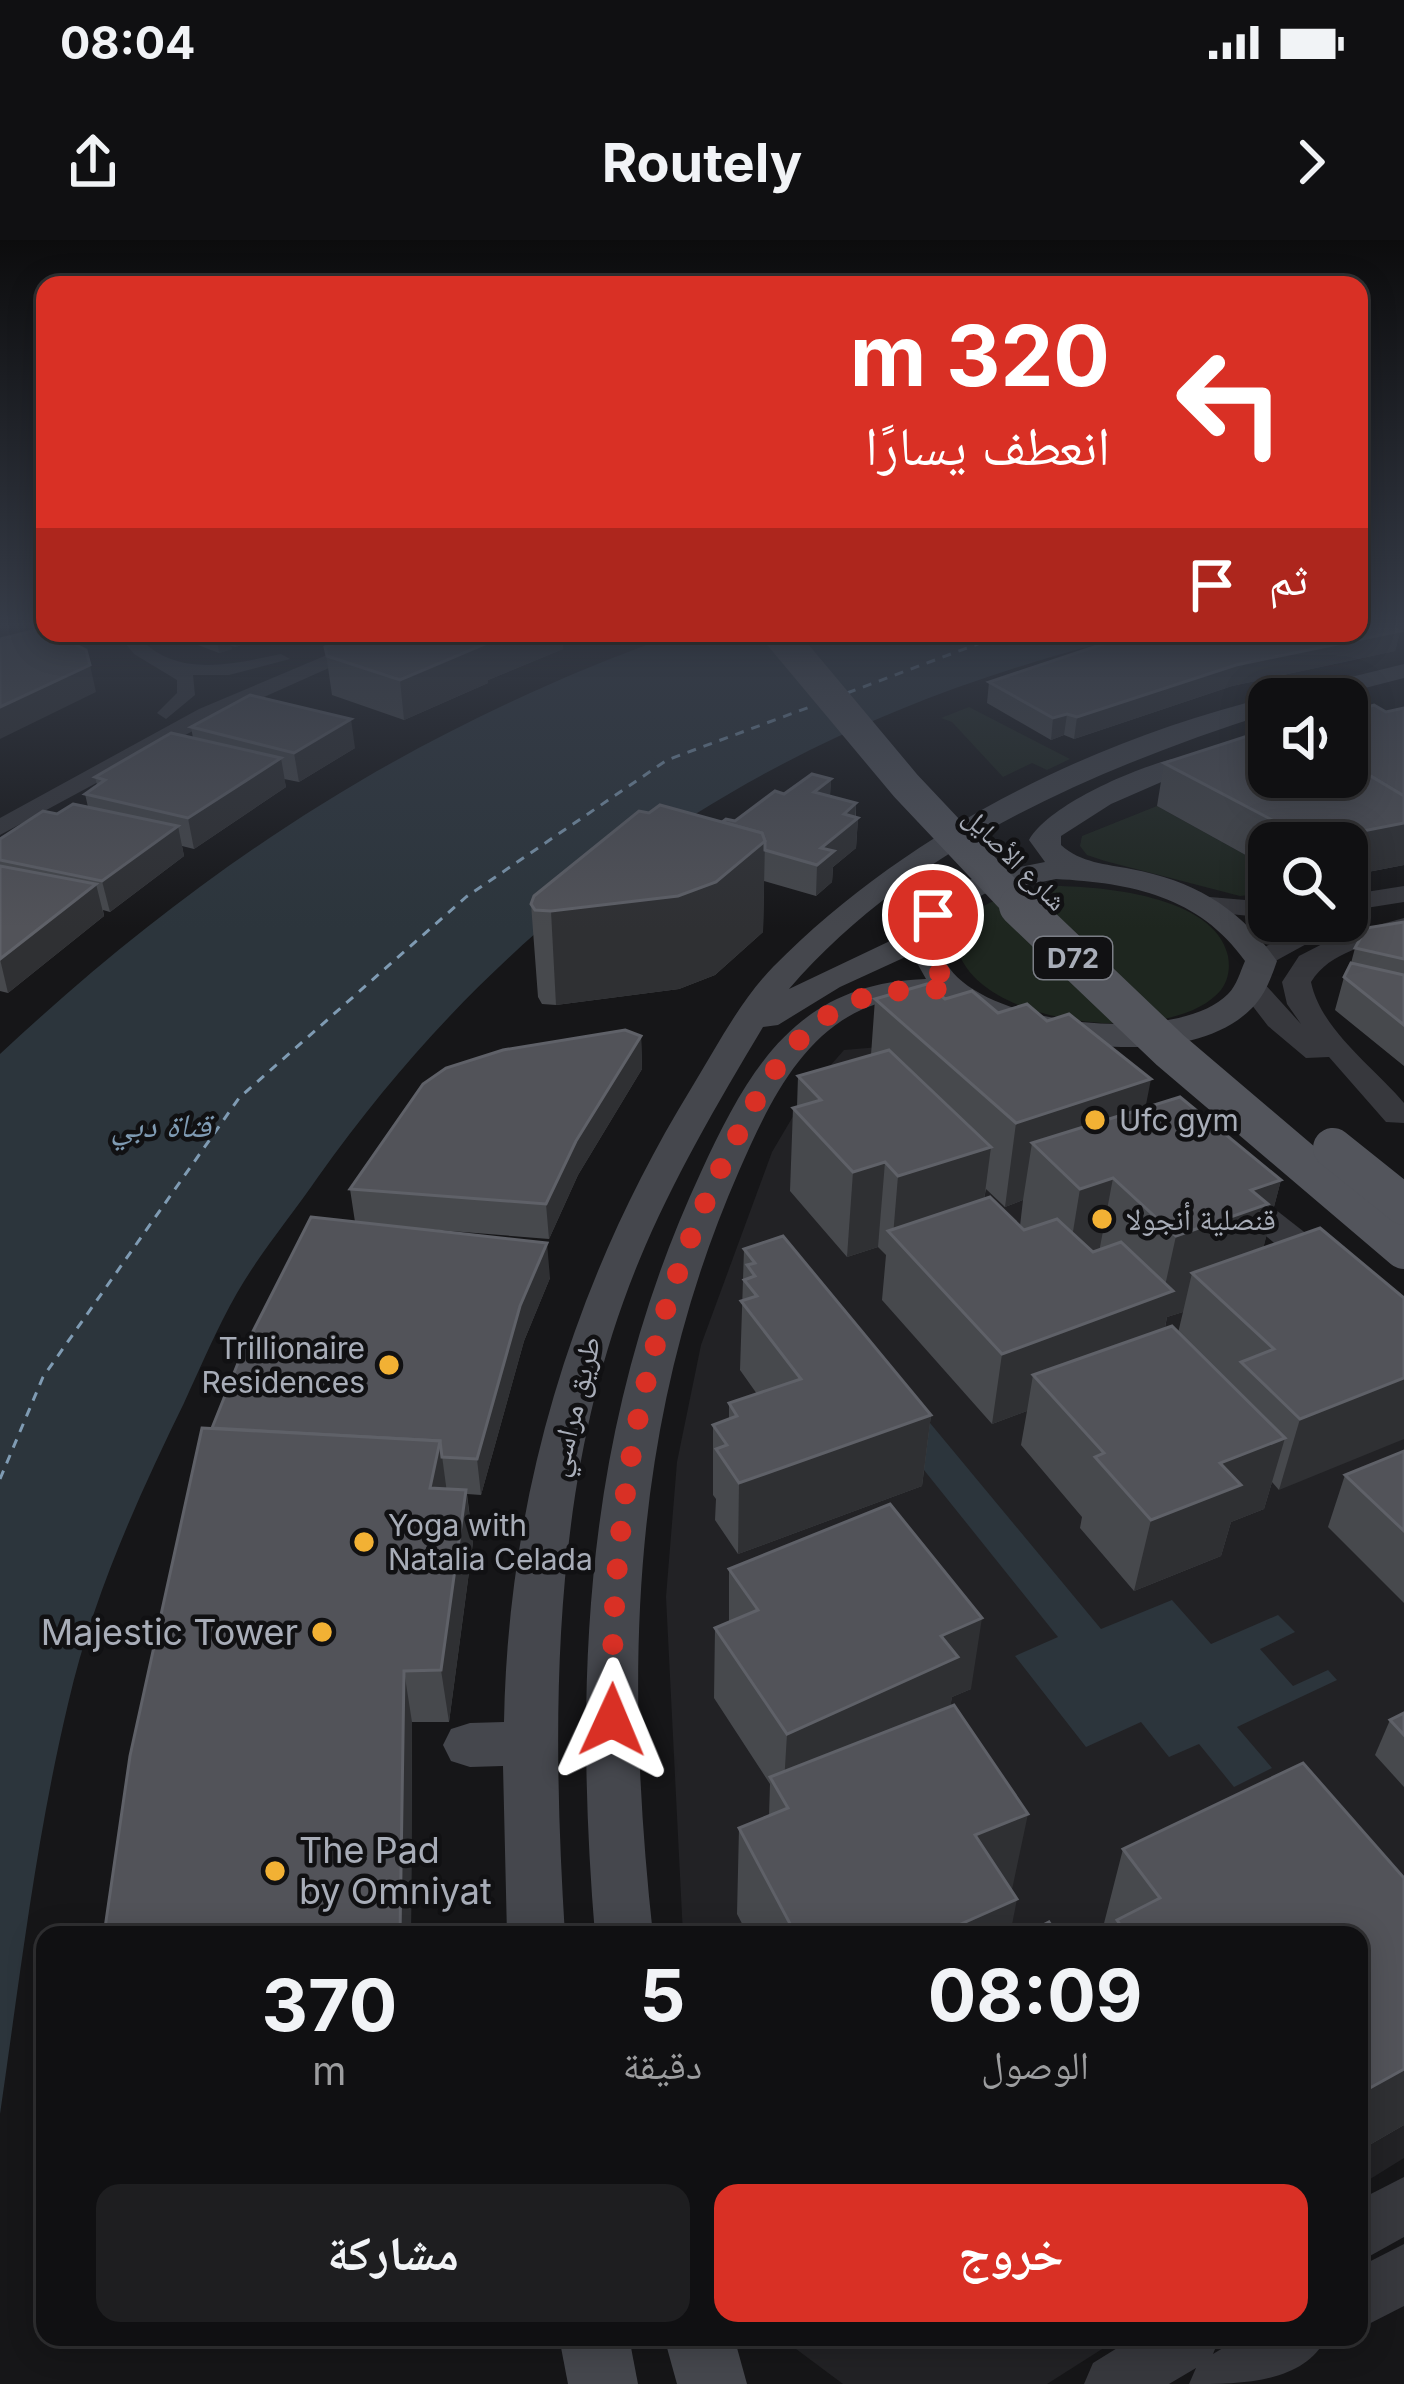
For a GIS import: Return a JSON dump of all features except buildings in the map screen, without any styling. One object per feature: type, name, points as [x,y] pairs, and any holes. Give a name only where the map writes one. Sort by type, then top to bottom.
[{"type":"main road","name":"شارع الأصايل","points":[[858,728],[917,799],[1017,903],[1182,1060],[1404,1249]]},
{"type":"main road","name":"شارع الأصايل","points":[[892,728],[1063,908],[1217,1049],[1404,1205]]},
{"type":"main road","points":[[730,1053],[754,1011],[784,974],[872,896],[973,825],[1090,770],[1206,728]]},
{"type":"main road","points":[[1097,872],[1017,874],[953,897],[933,915],[925,937],[931,963],[953,989],[992,1012],[1044,1029],[1132,1036],[1173,1031],[1222,1013],[1257,974],[1246,936],[1210,905],[1158,883],[1097,872],[1059,859],[1044,840],[1049,831],[1127,786],[1248,739]]},
{"type":"main road","points":[[982,883],[986,863],[1006,828],[1041,798],[1090,770]]},
{"type":"main road","points":[[730,1053],[764,1020],[805,992],[925,937]]},
{"type":"main road","points":[[623,1926],[613,1788],[615,1577],[635,1423],[671,1288],[716,1176],[775,1069],[800,1039],[831,1012],[874,994],[953,989]]},
{"type":"main road","name":"طريق مراسي","points":[[536,1926],[531,1742],[537,1603],[546,1526],[579,1371],[638,1208],[678,1132],[730,1053]]},
{"type":"main road","points":[[470,1745],[531,1742]]},
{"type":"main road","points":[[596,2346],[603,2384]]},
{"type":"main road","points":[[702,2346],[712,2384]]},
{"type":"street","points":[[0,802],[138,728]]},
{"type":"street","points":[[0,828],[194,728]]},
{"type":"street","points":[[1368,899],[1404,893]]},
{"type":"street","points":[[1210,905],[1248,908]]},
{"type":"street","points":[[1401,1118],[1278,1020],[1257,974],[1301,936],[1404,923]]},
{"type":"street","points":[[1401,1118],[1307,1018],[1297,992],[1303,968],[1328,949],[1404,923]]},
{"type":"street","points":[[1044,1029],[1103,1064]]},
{"type":"street","points":[[1206,1168],[1294,1260],[1404,1329]]},
{"type":"street","points":[[1368,2227],[1404,2205]]},
{"type":"street","points":[[1368,2294],[1404,2272]]},
{"type":"street","points":[[719,2346],[746,2384]]},
{"type":"street","points":[[1114,2384],[1175,2346]]},
{"type":"street","points":[[1219,2384],[1282,2346]]},
{"type":"shaded area","points":[[958,728],[1010,728],[1070,759],[1047,770],[1032,763],[1003,777]]},
{"type":"shaded area","points":[[1157,806],[1248,856],[1248,895],[1087,855],[1080,846],[1082,836]]},
{"type":"shaded area","points":[[1051,886],[1153,898],[1202,919],[1219,935],[1228,956],[1224,986],[1197,1008],[1163,1019],[1124,1023],[1040,1013],[1004,998],[975,978],[959,953],[957,937],[973,912],[1021,892]]},
{"type":"shaded area","points":[[914,1044],[1404,1369],[1404,2158],[1368,2180],[1368,1926],[683,1926],[666,1597],[677,1462],[701,1345],[772,1152],[808,1091],[844,1050]]},
{"type":"shaded area","points":[[792,2346],[1107,2346],[1047,2384],[843,2384]]},
{"type":"water","name":"قناة دبي","points":[[459,728],[860,728],[783,764],[677,826],[578,898],[486,980],[399,1073],[237,1293],[133,1513],[78,1665],[47,1805],[0,2114],[0,1054],[77,985],[235,861],[402,757]]},
{"type":"water","points":[[784,1247],[1101,1629],[1172,1600],[1211,1644],[1278,1615],[1295,1632],[1260,1649],[1293,1686],[1328,1670],[1337,1680],[1237,1727],[1272,1768],[1234,1787],[1199,1744],[1169,1757],[1141,1722],[1086,1747],[1015,1656],[1058,1637],[753,1257]]},
{"type":"ferry route","points":[[0,1479],[43,1377],[239,1098],[466,897],[667,760],[753,728]]},
{"type":"place","name":"Ufc gym","points":[[1095,1120]]},
{"type":"place","name":"قنصلية أنجولا","points":[[1102,1219]]},
{"type":"place","name":"Trillionaire Residences","points":[[389,1365]]},
{"type":"place","name":"Yoga with Natalia Celada","points":[[364,1542]]},
{"type":"place","name":"Majestic Tower","points":[[322,1632]]},
{"type":"place","name":"The Pad by Omniyat","points":[[275,1871]]},
{"type":"route","points":[[612,1720],[622,1499],[652,1352],[692,1230],[742,1126],[775,1069],[800,1039],[831,1012],[874,994],[953,989],[931,963],[925,937],[933,915]]}]
